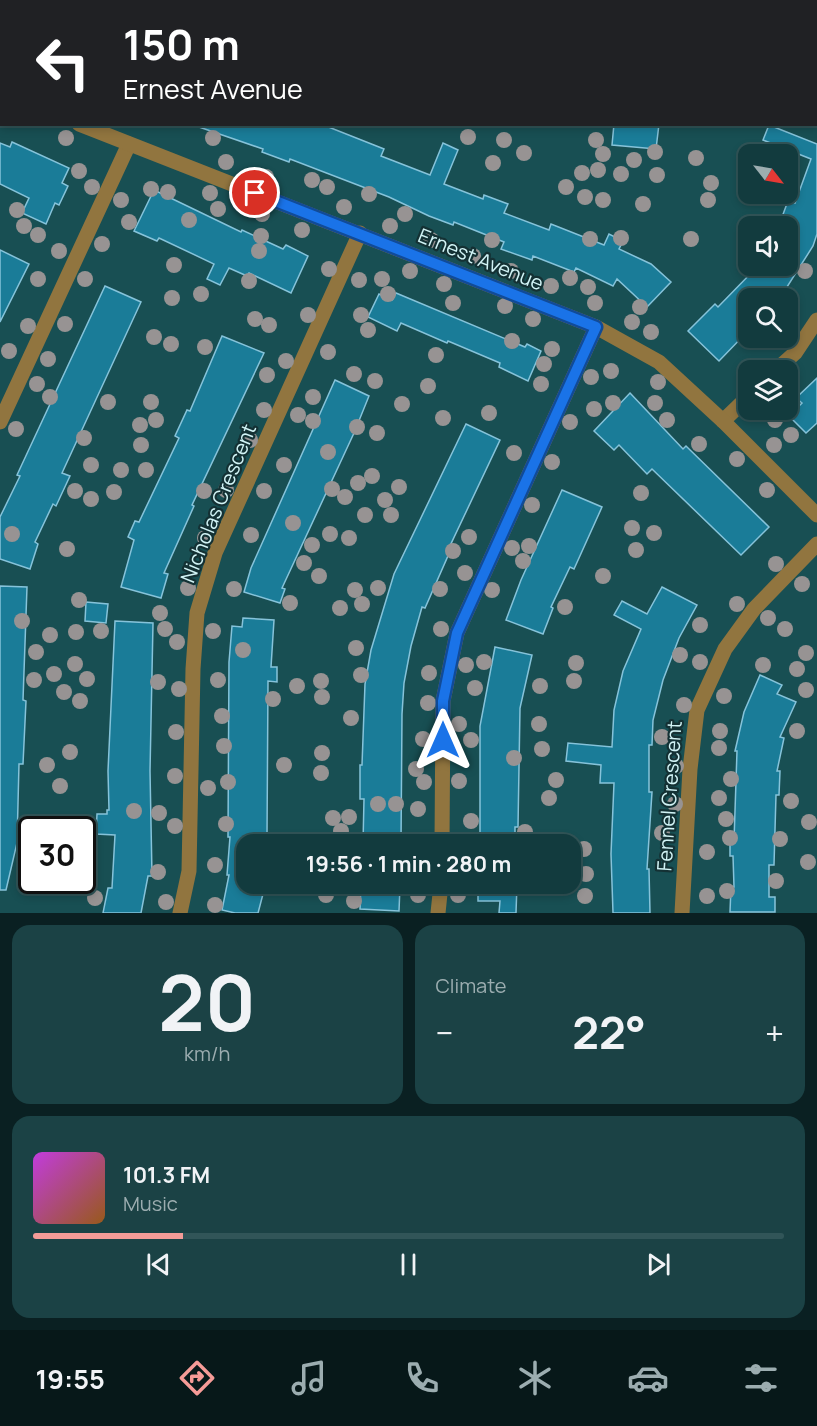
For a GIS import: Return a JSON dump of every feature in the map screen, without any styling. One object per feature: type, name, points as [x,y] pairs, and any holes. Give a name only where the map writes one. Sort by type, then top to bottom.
[{"type":"street","name":"Ernest Avenue","points":[[84,126],[596,327],[658,362],[723,421],[817,515]]},
{"type":"street","points":[[0,422],[129,144]]},
{"type":"street","name":"Nicholas Crescent","points":[[180,913],[189,872],[193,669],[197,613],[216,553],[360,233]]},
{"type":"street","points":[[788,360],[795,353],[817,320]]},
{"type":"street","points":[[442,834],[443,701],[457,633],[596,327]]},
{"type":"street","points":[[723,421],[738,407]]},
{"type":"street","name":"Fennel Crescent","points":[[682,913],[690,769],[697,710],[725,649],[754,609],[817,544]]},
{"type":"street","points":[[438,913],[440,894]]},
{"type":"building","points":[[326,126],[384,149],[381,156],[430,175],[443,143],[458,150],[444,184],[483,199],[484,195],[508,204],[504,213],[549,230],[551,224],[604,245],[609,234],[623,241],[619,249],[651,264],[671,282],[647,307],[617,279],[613,286],[576,268],[574,272],[533,256],[532,260],[501,249],[504,242],[454,222],[453,225],[429,216],[389,197],[290,159],[289,162],[262,152],[263,149],[199,127]]},
{"type":"building","points":[[614,126],[659,126],[656,149],[612,145]]},
{"type":"building","points":[[769,126],[817,144],[817,234],[813,246],[798,270],[798,216],[782,216],[787,204],[798,204],[798,195],[811,159],[798,154],[798,144],[773,144],[763,140]]},
{"type":"building","points":[[12,142],[69,168],[62,183],[68,186],[59,205],[55,203],[46,224],[22,213],[29,198],[0,184],[0,143],[10,147]]},
{"type":"building","points":[[154,190],[241,232],[242,230],[283,249],[286,245],[308,256],[291,293],[249,273],[247,276],[229,268],[220,285],[207,279],[214,264],[159,238],[157,241],[134,231]]},
{"type":"building","points":[[0,250],[29,264],[0,322]]},
{"type":"building","points":[[748,276],[794,276],[786,288],[738,288],[738,341],[719,361],[688,331],[715,304],[718,307]]},
{"type":"building","points":[[105,286],[141,302],[62,473],[70,476],[56,506],[53,504],[35,542],[38,544],[30,569],[0,559],[0,517],[20,476],[17,475]]},
{"type":"building","points":[[396,293],[525,347],[527,344],[541,351],[528,381],[499,367],[500,363],[448,341],[447,343],[401,323],[397,331],[368,317],[379,294],[392,300]]},
{"type":"building","points":[[222,336],[264,353],[192,505],[194,506],[164,573],[168,574],[161,598],[121,587],[134,540],[128,537],[135,521],[139,522],[179,438],[175,436],[187,410],[190,411]]},
{"type":"building","points":[[817,378],[817,423],[806,433],[793,420],[798,420],[798,407],[802,403],[798,396]]},
{"type":"building","points":[[335,380],[369,396],[354,433],[282,588],[285,589],[280,603],[244,592],[251,568]]},
{"type":"building","points":[[630,393],[683,449],[686,446],[769,527],[741,555],[652,469],[647,474],[619,445],[614,450],[594,431]]},
{"type":"building","points":[[466,424],[500,440],[449,548],[451,549],[425,608],[422,607],[411,646],[404,683],[402,714],[401,834],[363,834],[364,799],[360,799],[360,765],[362,765],[365,684],[371,650],[394,574]]},
{"type":"building","points":[[562,490],[602,507],[574,569],[570,567],[551,607],[553,608],[543,634],[506,620],[521,580]]},
{"type":"building","points":[[0,586],[27,587],[23,764],[19,764],[17,843],[6,890],[0,890]]},
{"type":"building","points":[[662,587],[697,605],[679,638],[663,680],[653,720],[652,745],[649,745],[649,792],[652,792],[647,869],[649,869],[650,913],[613,913],[611,854],[614,783],[600,783],[601,765],[566,761],[568,743],[612,747],[614,710],[623,671],[641,629],[614,615],[622,601],[647,614]]},
{"type":"building","points":[[86,602],[108,604],[106,623],[85,621]]},
{"type":"building","points":[[243,618],[274,620],[271,667],[277,667],[277,682],[268,681],[267,834],[236,834],[236,894],[263,894],[258,913],[235,913],[222,910],[229,875],[227,875],[230,837],[228,837],[229,662],[232,626],[242,627]]},
{"type":"building","points":[[115,621],[153,623],[150,771],[152,876],[148,876],[141,913],[103,913],[108,888],[112,888],[115,835],[96,834],[97,814],[107,814],[109,810],[108,771]]},
{"type":"building","points":[[495,647],[532,655],[520,708],[518,827],[515,827],[515,834],[480,834],[480,726]]},
{"type":"building","points":[[760,675],[782,685],[777,694],[796,702],[780,737],[784,738],[777,771],[780,771],[779,795],[776,795],[774,865],[769,865],[769,897],[775,897],[775,912],[730,912],[731,887],[734,887],[730,841],[734,841],[737,751],[735,751],[744,712]]},
{"type":"building","points":[[361,894],[400,894],[399,911],[360,909]]},
{"type":"building","points":[[478,894],[517,894],[516,913],[499,913],[500,901],[478,901]]},
{"type":"route","points":[[255,193],[596,327],[457,633],[443,701],[443,740]]}]
